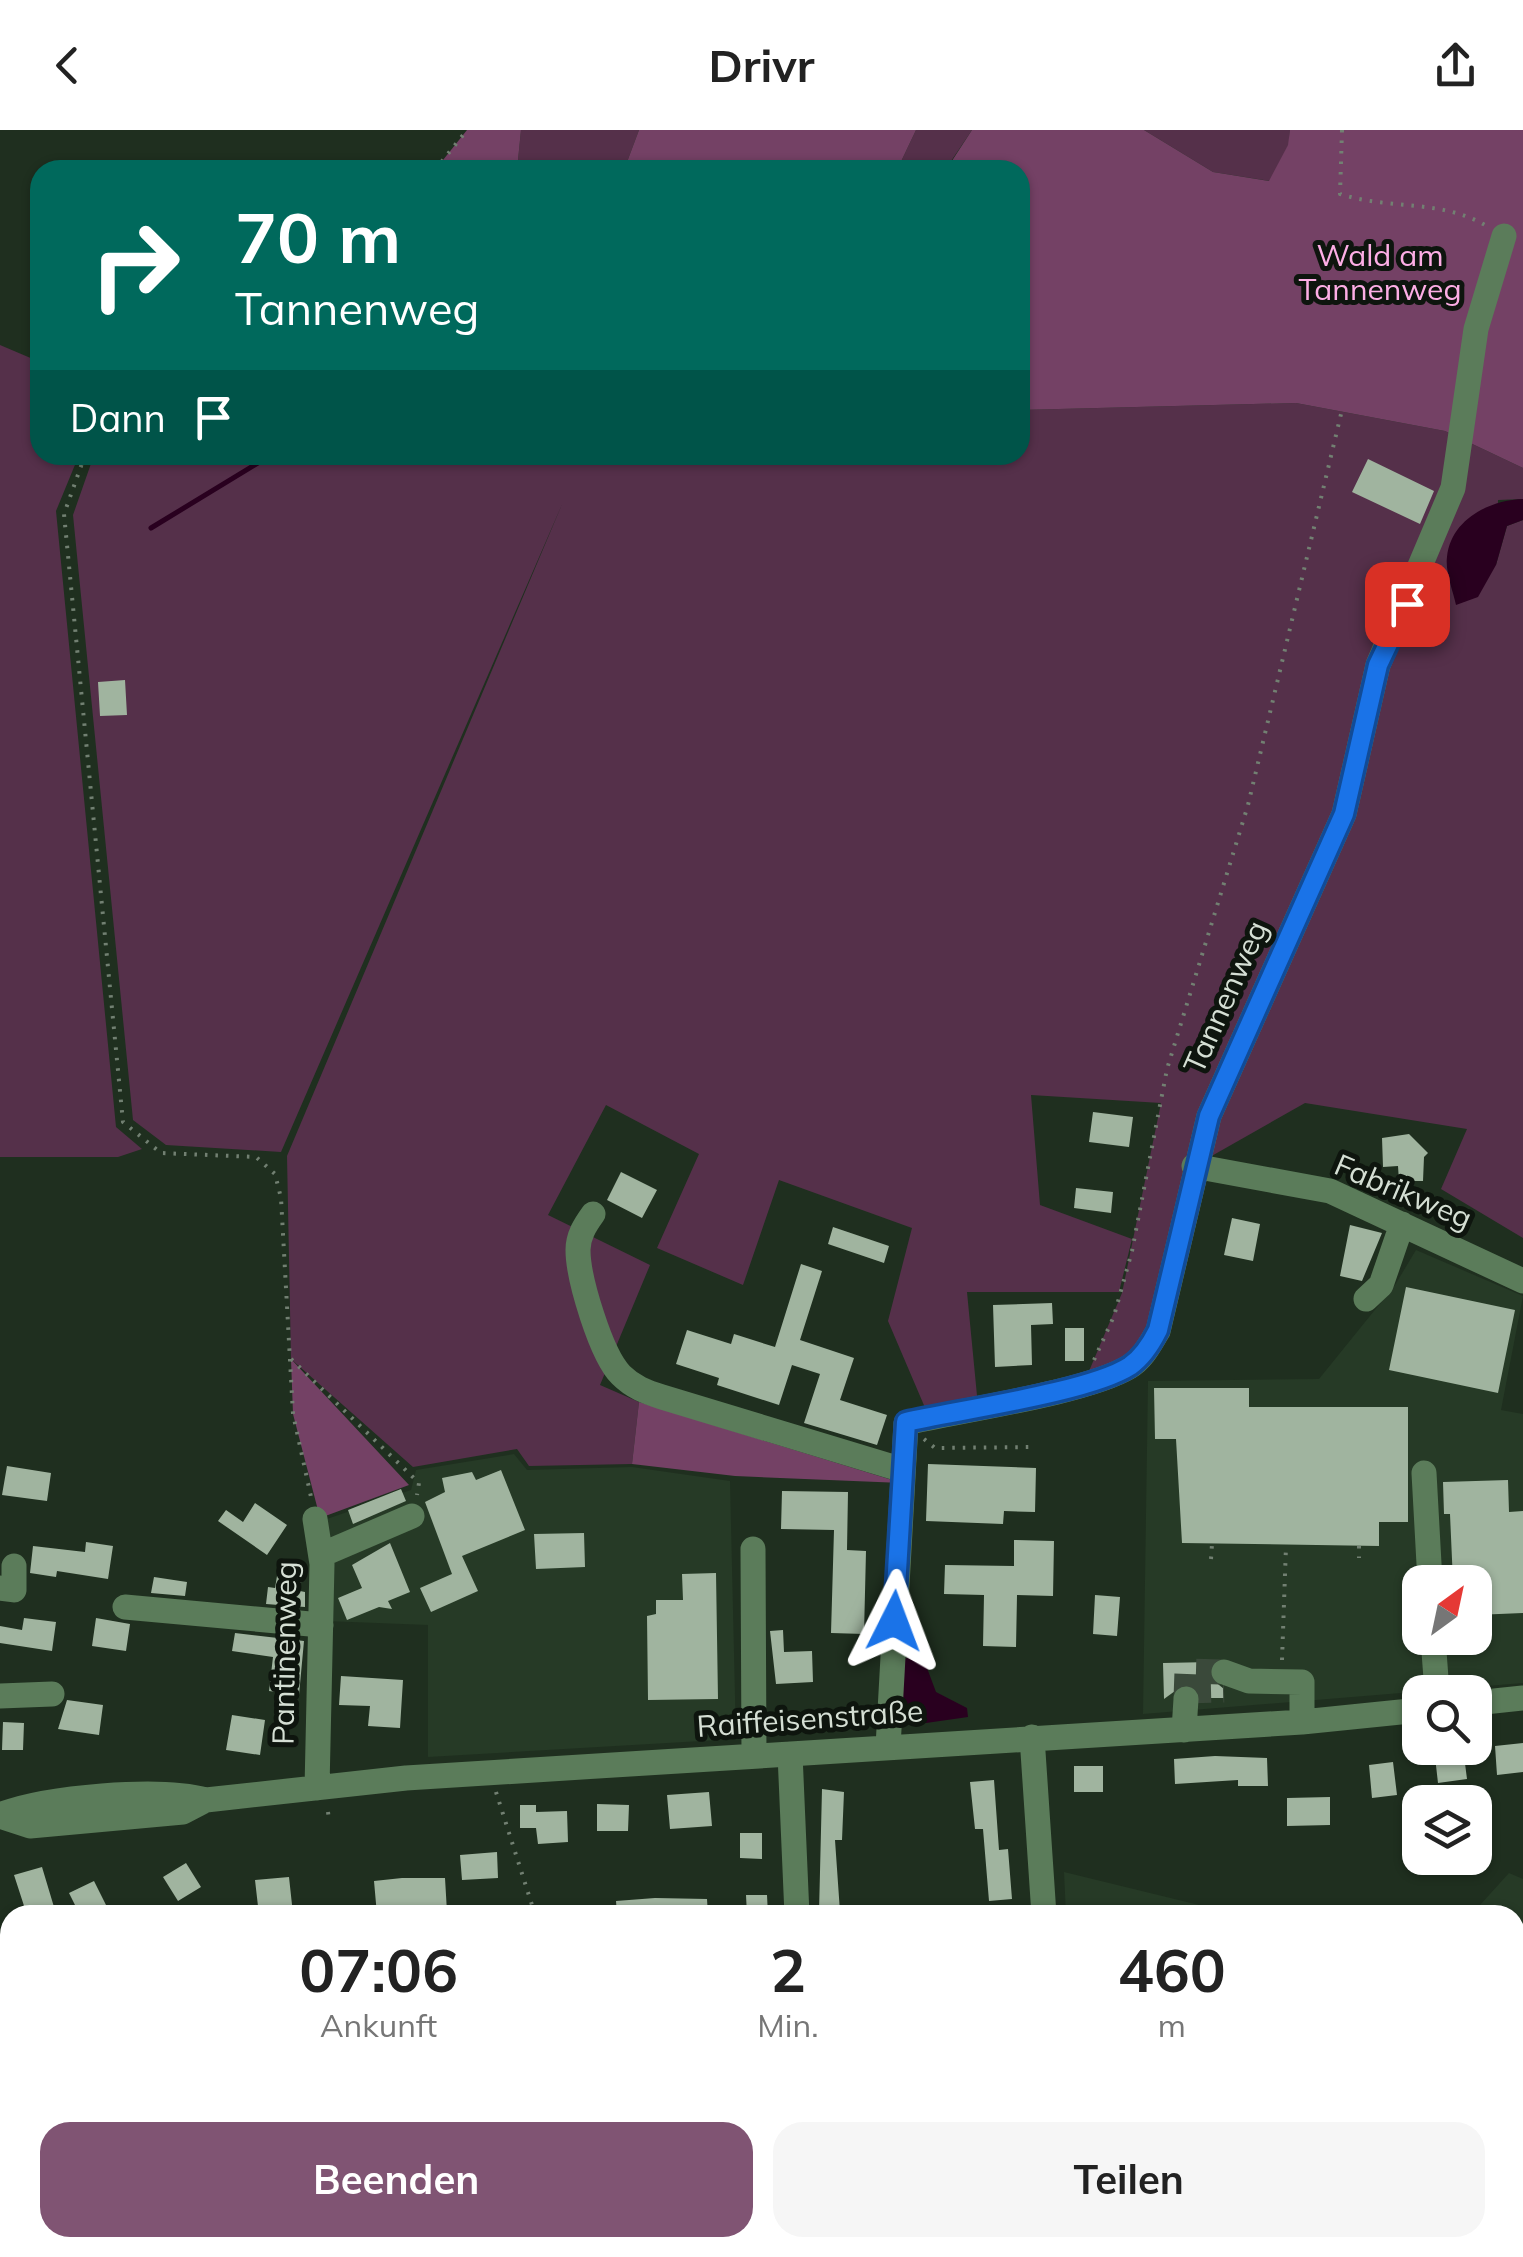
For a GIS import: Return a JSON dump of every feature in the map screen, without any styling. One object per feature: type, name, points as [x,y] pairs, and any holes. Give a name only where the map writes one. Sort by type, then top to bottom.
[{"type":"street","name":"Tannenweg","points":[[906,1422],[1084,1383],[1126,1369],[1148,1348],[1158,1330],[1194,1166],[1209,1116],[1344,814],[1378,665],[1453,488],[1476,329],[1504,236]]},
{"type":"street","name":"Fabrikweg","points":[[1194,1166],[1330,1190],[1523,1281]]},
{"type":"street","points":[[593,1214],[578,1246],[580,1267],[604,1348],[618,1373],[641,1390],[662,1398],[903,1470]]},
{"type":"street","points":[[1366,1299],[1380,1285],[1402,1224]]},
{"type":"street","points":[[888,1747],[906,1422]]},
{"type":"street","points":[[1424,1473],[1429,1565]]},
{"type":"street","points":[[321,1555],[412,1516]]},
{"type":"street","name":"Pantinenweg","points":[[316,1519],[321,1555],[316,1788]]},
{"type":"street","points":[[754,1550],[754,1756]]},
{"type":"street","points":[[0,1588],[14,1590],[14,1566]]},
{"type":"street","points":[[124,1607],[320,1625]]},
{"type":"street","points":[[1224,1681],[1302,1682],[1302,1722]]},
{"type":"street","points":[[0,1696],[52,1694]]},
{"type":"street","points":[[1492,1701],[1523,1698]]},
{"type":"street","points":[[1184,1730],[1186,1699]]},
{"type":"street","name":"Raiffeisenstraße","points":[[0,1816],[30,1826],[182,1812],[206,1800],[316,1788],[1302,1722],[1402,1712]]},
{"type":"street","points":[[1032,1738],[1043,1905]]},
{"type":"street","points":[[790,1754],[797,1905]]},
{"type":"path","points":[[443,160],[467,130]]},
{"type":"path","points":[[1342,130],[1340,194],[1373,204],[1460,211],[1504,236]]},
{"type":"path","points":[[1084,1383],[1114,1316],[1132,1250],[1167,1069],[1248,806],[1341,414]]},
{"type":"path","points":[[81,465],[64,514],[123,1122],[161,1153],[256,1157],[275,1174],[281,1198],[293,1414],[316,1519]]},
{"type":"path","points":[[291,1359],[420,1483],[412,1516]]},
{"type":"path","points":[[906,1422],[935,1448],[1036,1447]]},
{"type":"path","points":[[1212,1544],[1212,1560]]},
{"type":"path","points":[[1282,1682],[1286,1546]]},
{"type":"path","points":[[1359,1546],[1359,1558]]},
{"type":"path","points":[[495,1786],[532,1905]]},
{"type":"path","points":[[328,1812],[329,1820]]},
{"type":"shaded area","points":[[521,130],[639,130],[628,160],[518,160]]},
{"type":"shaded area","points":[[916,130],[972,130],[952,160],[902,160]]},
{"type":"shaded area","points":[[1144,130],[1290,130],[1289,144],[1270,181],[1213,172]]},
{"type":"shaded area","points":[[0,345],[30,358],[30,465],[75,465],[56,511],[116,1127],[142,1149],[118,1157],[0,1157]]},
{"type":"shaded area","points":[[1296,403],[1445,431],[1523,468],[1523,499],[1498,500],[1496,565],[1507,526],[1523,520],[1523,1238],[1441,1189],[1467,1129],[1305,1103],[1194,1166],[1148,1349],[1084,1383],[1122,1293],[1161,1103],[1031,1095],[1040,1205],[1132,1239],[1119,1292],[967,1292],[978,1406],[929,1417],[888,1321],[912,1228],[779,1180],[743,1285],[657,1248],[699,1154],[606,1105],[548,1215],[650,1265],[600,1385],[639,1402],[632,1464],[529,1466],[517,1449],[413,1467],[291,1359],[287,1156],[563,502],[281,1152],[166,1145],[133,1120],[73,515],[90,465],[1030,465],[1030,410]]},
{"type":"shaded area","points":[[1523,499],[1523,520],[1507,526],[1496,565],[1478,597],[1456,605],[1447,563],[1456,532],[1486,508]]},
{"type":"shaded area","points":[[1416,1250],[1523,1296],[1501,1410],[1523,1414],[1523,1683],[1492,1686],[1492,1675],[1402,1675],[1402,1693],[1143,1714],[1148,1381],[1319,1379],[1395,1285]]},
{"type":"shaded area","points":[[514,1454],[527,1470],[632,1467],[730,1481],[736,1739],[428,1757],[428,1625],[326,1621],[321,1521],[411,1490],[416,1470]]},
{"type":"shaded area","points":[[901,1659],[924,1660],[936,1692],[967,1708],[968,1717],[926,1723],[899,1712]]},
{"type":"shaded area","points":[[1064,1872],[1199,1905],[1066,1905]]},
{"type":"shaded area","points":[[1509,1873],[1523,1879],[1523,1905],[1480,1905]]},
{"type":"green space","points":[[467,130],[521,130],[518,160],[443,160]]},
{"type":"green space","points":[[639,130],[916,130],[902,160],[628,160]]},
{"type":"green space","name":"Wald am Tannenweg","points":[[972,130],[1144,130],[1213,172],[1269,181],[1288,145],[1290,130],[1523,130],[1523,468],[1445,431],[1296,403],[1030,410],[1030,160],[952,160]]},
{"type":"green space","points":[[291,1359],[409,1485],[320,1518],[293,1414]]},
{"type":"green space","points":[[639,1402],[902,1483],[735,1476],[632,1464]]},
{"type":"building","points":[[1368,459],[1434,491],[1420,524],[1352,492]]},
{"type":"building","points":[[125,680],[127,715],[100,716],[98,682]]},
{"type":"building","points":[[1093,1112],[1133,1117],[1129,1147],[1089,1142]]},
{"type":"building","points":[[1409,1134],[1428,1153],[1424,1157],[1423,1181],[1399,1181],[1398,1166],[1383,1167],[1382,1138]]},
{"type":"building","points":[[621,1172],[657,1190],[642,1218],[607,1200]]},
{"type":"building","points":[[1076,1188],[1113,1192],[1111,1213],[1074,1208]]},
{"type":"building","points":[[1232,1218],[1260,1224],[1253,1261],[1224,1255]]},
{"type":"building","points":[[1350,1225],[1382,1233],[1362,1281],[1340,1276]]},
{"type":"building","points":[[833,1227],[889,1246],[884,1263],[828,1244]]},
{"type":"building","points":[[801,1264],[822,1271],[800,1340],[854,1358],[840,1400],[887,1415],[877,1445],[804,1423],[820,1374],[792,1365],[779,1405],[717,1385],[719,1378],[676,1364],[687,1330],[731,1344],[734,1334],[775,1347]]},
{"type":"building","points":[[1406,1287],[1515,1310],[1498,1393],[1389,1370]]},
{"type":"building","points":[[1052,1303],[1053,1324],[1031,1325],[1032,1365],[995,1367],[993,1305]]},
{"type":"building","points":[[1065,1328],[1084,1328],[1084,1361],[1065,1361]]},
{"type":"building","points":[[1154,1388],[1249,1388],[1249,1407],[1408,1407],[1408,1522],[1379,1522],[1379,1546],[1182,1543],[1176,1439],[1155,1439]]},
{"type":"building","points":[[928,1464],[1036,1468],[1035,1512],[1004,1511],[1003,1524],[926,1521]]},
{"type":"building","points":[[7,1466],[51,1473],[47,1501],[2,1495]]},
{"type":"building","points":[[501,1470],[525,1530],[462,1556],[478,1591],[431,1612],[420,1588],[452,1574],[425,1502],[445,1492],[442,1478],[472,1472],[476,1480]]},
{"type":"building","points":[[1508,1480],[1509,1512],[1523,1511],[1523,1613],[1492,1614],[1492,1565],[1452,1565],[1450,1514],[1444,1514],[1443,1482]]},
{"type":"building","points":[[401,1489],[406,1501],[353,1524],[348,1510]]},
{"type":"building","points":[[782,1491],[848,1492],[847,1550],[866,1551],[864,1634],[831,1633],[834,1530],[781,1529]]},
{"type":"building","points":[[255,1503],[287,1525],[267,1555],[218,1521],[226,1510],[243,1522]]},
{"type":"building","points":[[584,1533],[585,1567],[536,1569],[534,1534]]},
{"type":"building","points":[[1014,1540],[1054,1541],[1053,1596],[1017,1595],[1016,1647],[983,1646],[984,1595],[944,1594],[945,1565],[1014,1566]]},
{"type":"building","points":[[86,1542],[113,1546],[108,1579],[57,1571],[56,1577],[30,1573],[33,1546],[85,1552]]},
{"type":"building","points":[[390,1543],[410,1592],[388,1601],[392,1609],[379,1607],[347,1620],[338,1598],[362,1588],[352,1565]]},
{"type":"building","points":[[279,1564],[303,1568],[300,1591],[305,1592],[305,1607],[266,1604],[268,1587],[275,1588]]},
{"type":"building","points":[[716,1573],[718,1699],[648,1700],[647,1616],[656,1614],[656,1600],[683,1600],[682,1574]]},
{"type":"building","points":[[154,1577],[187,1582],[185,1596],[151,1593]]},
{"type":"building","points":[[1095,1595],[1120,1597],[1117,1636],[1093,1634]]},
{"type":"building","points":[[24,1618],[56,1622],[52,1651],[0,1643],[0,1626],[22,1630]]},
{"type":"building","points":[[96,1618],[130,1624],[126,1651],[92,1646]]},
{"type":"building","points":[[783,1630],[784,1652],[812,1651],[813,1682],[776,1684],[770,1631]]},
{"type":"building","points":[[235,1633],[304,1641],[299,1695],[269,1691],[273,1657],[232,1651]]},
{"type":"building","points":[[1211,1662],[1208,1676],[1224,1689],[1224,1698],[1202,1698],[1196,1686],[1186,1683],[1164,1699],[1163,1663]]},
{"type":"building","points":[[341,1676],[403,1680],[400,1728],[368,1726],[370,1706],[339,1705]]},
{"type":"building","points":[[67,1700],[103,1705],[99,1735],[58,1729]]},
{"type":"building","points":[[232,1715],[265,1720],[260,1755],[226,1750]]},
{"type":"building","points":[[3,1722],[24,1723],[23,1750],[2,1750]]},
{"type":"building","points":[[1523,1743],[1523,1772],[1497,1775],[1495,1746]]},
{"type":"building","points":[[1267,1758],[1268,1786],[1238,1786],[1238,1780],[1175,1784],[1174,1759]]},
{"type":"building","points":[[1393,1762],[1397,1795],[1372,1798],[1369,1765]]},
{"type":"building","points":[[1436,1765],[1465,1765],[1467,1779],[1438,1783]]},
{"type":"building","points":[[1074,1766],[1103,1766],[1103,1792],[1074,1792]]},
{"type":"building","points":[[994,1780],[999,1850],[1008,1849],[1012,1899],[989,1901],[983,1829],[975,1829],[970,1782]]},
{"type":"building","points":[[822,1789],[844,1792],[842,1840],[835,1840],[840,1905],[819,1905]]},
{"type":"building","points":[[709,1792],[712,1826],[670,1829],[667,1795]]},
{"type":"building","points":[[1330,1797],[1330,1825],[1287,1826],[1287,1798]]},
{"type":"building","points":[[597,1804],[629,1805],[628,1831],[597,1831]]},
{"type":"building","points":[[520,1805],[536,1805],[536,1812],[567,1811],[568,1842],[538,1844],[536,1828],[520,1828]]},
{"type":"building","points":[[740,1833],[762,1833],[762,1859],[740,1858]]},
{"type":"building","points":[[497,1852],[498,1878],[462,1880],[460,1855]]},
{"type":"building","points":[[186,1863],[201,1887],[178,1901],[163,1877]]},
{"type":"building","points":[[42,1867],[53,1905],[24,1905],[14,1875]]},
{"type":"building","points":[[289,1877],[292,1905],[258,1905],[255,1880]]},
{"type":"building","points":[[445,1878],[447,1905],[376,1905],[374,1881]]},
{"type":"building","points":[[94,1881],[106,1905],[75,1905],[69,1893]]},
{"type":"building","points":[[746,1895],[767,1895],[768,1905],[746,1905]]},
{"type":"building","points":[[707,1899],[707,1905],[616,1905],[616,1901]]},
{"type":"waterway","points":[[151,528],[255,465]]},
{"type":"tunnel","points":[[1186,1699],[1187,1671],[1224,1672]]},
{"type":"tunnel","points":[[1186,1691],[1224,1690]]},
{"type":"route","points":[[894,1621],[906,1422],[1084,1383],[1126,1369],[1148,1348],[1158,1330],[1194,1166],[1209,1116],[1344,814],[1378,665],[1407,604]]}]
